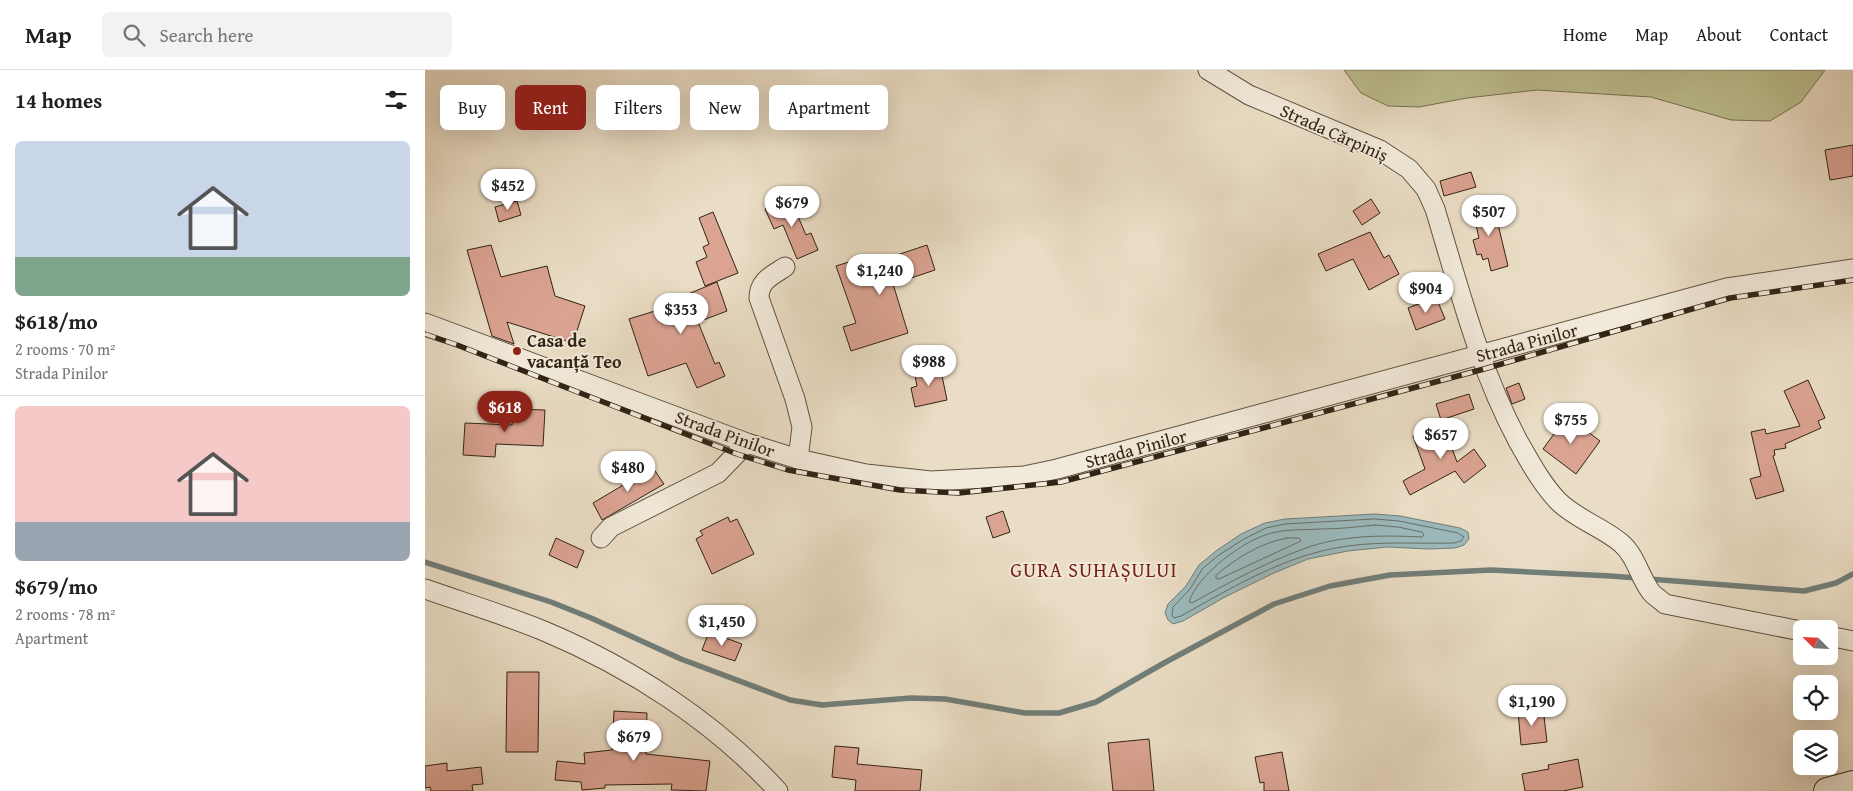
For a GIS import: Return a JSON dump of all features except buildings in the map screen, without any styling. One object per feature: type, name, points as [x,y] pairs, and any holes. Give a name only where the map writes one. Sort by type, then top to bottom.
[{"type":"main road","points":[[1827,791],[1853,784]]},
{"type":"street","name":"Strada Cărpiniș","points":[[1208,70],[1249,94],[1380,150],[1409,169],[1426,189],[1435,209],[1480,356],[1501,409],[1545,486],[1560,503],[1620,542],[1634,560],[1651,592],[1665,604],[1793,629]]},
{"type":"street","points":[[785,267],[764,281],[759,289],[759,298],[795,399],[801,427],[798,459]]},
{"type":"street","name":"Strada Pinilor","points":[[425,323],[747,443],[798,459],[866,474],[931,481],[1024,476],[1057,470],[1727,288],[1853,269]]},
{"type":"street","points":[[601,538],[611,527],[718,474],[747,443]]},
{"type":"street","points":[[425,589],[544,631],[630,675],[675,703],[716,733],[745,758],[778,791]]},
{"type":"street","points":[[1838,638],[1853,641]]},
{"type":"green space","points":[[1344,70],[1825,70],[1801,102],[1770,121],[1731,120],[1651,97],[1537,90],[1467,98],[1419,107],[1388,106],[1361,93]]},
{"type":"water","points":[[1375,514],[1400,516],[1460,528],[1468,532],[1469,539],[1464,545],[1455,548],[1387,547],[1348,551],[1308,559],[1225,597],[1183,621],[1173,624],[1168,620],[1165,613],[1168,604],[1186,586],[1199,565],[1241,534],[1265,523],[1285,519]]},
{"type":"waterway","points":[[425,562],[551,602],[681,659],[790,700],[822,705],[911,698],[945,699],[1025,713],[1059,713],[1096,702],[1274,604],[1330,586],[1390,575],[1491,570],[1611,576],[1804,591],[1836,583],[1853,574]]},
{"type":"railway","points":[[425,334],[737,454],[788,470],[900,490],[959,493],[1061,482],[1484,369],[1730,298],[1853,280]]},
{"type":"place","name":"Casa de vacanță Teo","points":[[517,351]]},
{"type":"district","name":"GURA SUHAȘULUI","points":[[1094,570]]}]
